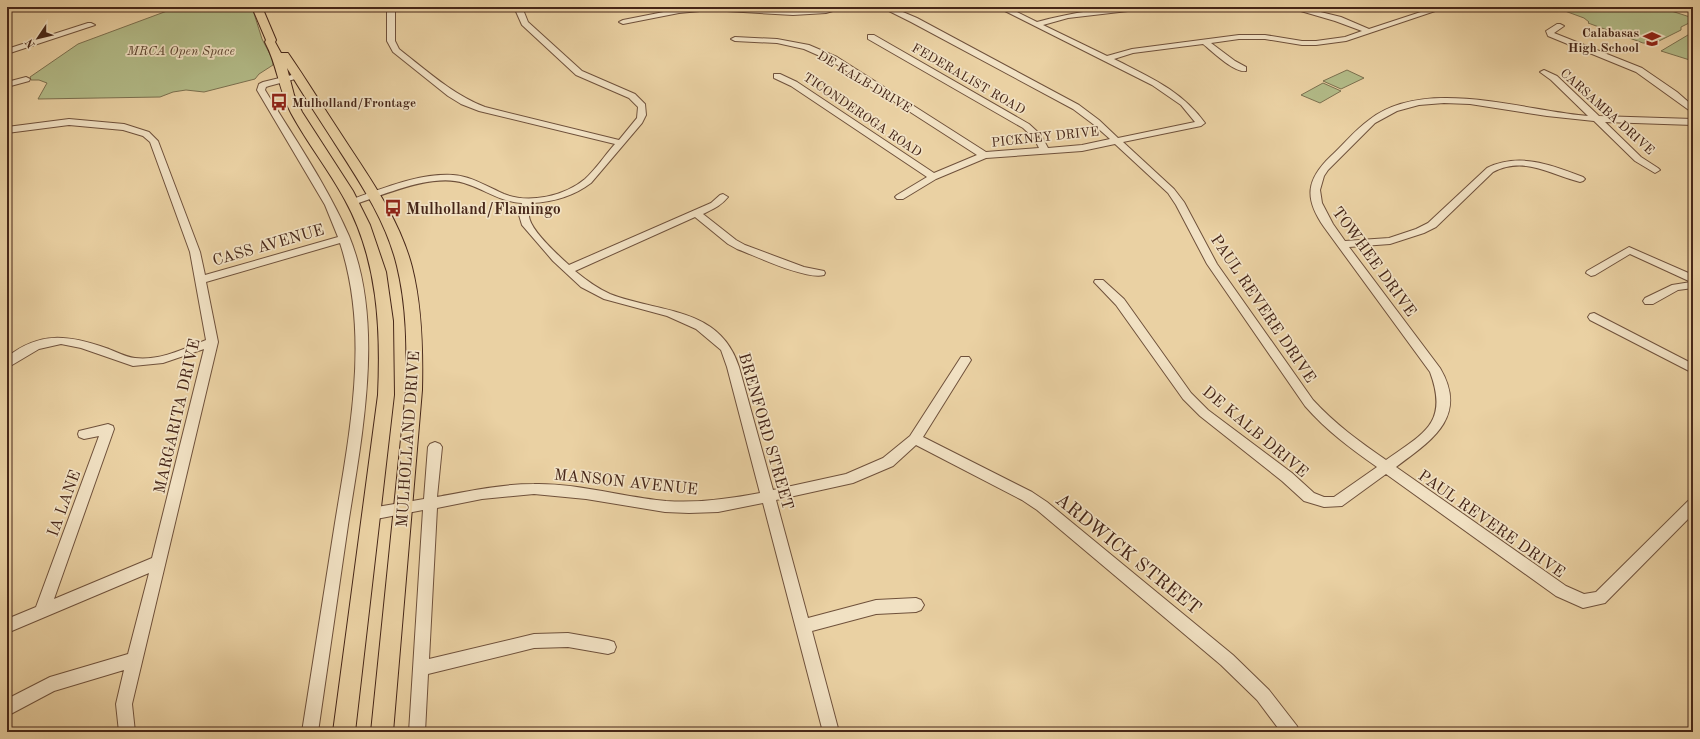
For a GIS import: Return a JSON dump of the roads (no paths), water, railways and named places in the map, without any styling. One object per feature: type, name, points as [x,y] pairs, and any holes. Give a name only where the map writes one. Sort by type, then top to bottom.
[{"type":"main road","name":"MULHOLLAND DRIVE","points":[[257,7],[271,40],[270,42],[290,77],[375,195],[389,222],[399,250],[407,280],[413,314],[415,350],[414,390],[382,732]]},
{"type":"main road","name":"MULHOLLAND DRIVE","points":[[290,77],[297,113],[353,202],[366,229],[375,256],[383,292],[387,332],[386,395],[344,732]]},
{"type":"street","points":[[393,7],[391,11],[391,41],[396,50],[451,94],[482,109],[621,143]]},
{"type":"street","points":[[353,202],[426,180],[455,178],[508,198],[527,202],[557,196],[574,190],[588,182],[621,143],[642,117],[642,106],[632,96],[579,73],[525,23],[518,7]]},
{"type":"street","points":[[623,22],[694,9],[733,8],[801,13],[817,12],[842,7]]},
{"type":"street","name":"PAUL REVERE DRIVE","points":[[885,7],[914,20],[1076,107],[1096,122],[1162,181],[1181,204],[1212,264],[1309,403],[1326,422],[1386,468],[1561,591],[1583,601],[1600,598],[1693,505]]},
{"type":"street","points":[[1002,7],[1107,59],[1132,51],[1251,36],[1316,43],[1346,39],[1443,7]]},
{"type":"street","points":[[1037,24],[1068,16],[1145,7]]},
{"type":"street","points":[[1291,7],[1338,19],[1368,31]]},
{"type":"street","points":[[7,52],[91,25]]},
{"type":"street","points":[[1560,26],[1550,31],[1551,34],[1639,70],[1674,94],[1693,110]]},
{"type":"street","name":"FEDERALIST ROAD","points":[[871,37],[1026,126],[1038,137],[1045,151]]},
{"type":"street","name":"DE KALB DRIVE","points":[[735,40],[777,41],[806,47],[834,59],[984,155]]},
{"type":"street","points":[[1204,41],[1232,63],[1243,69]]},
{"type":"street","name":"PICKNEY DRIVE","points":[[900,197],[933,177],[984,155],[1082,148],[1117,142],[1201,123],[1184,103],[1170,92],[1107,59]]},
{"type":"street","name":"CARSAMBA DRIVE","points":[[1544,72],[1554,78],[1638,158],[1655,170]]},
{"type":"street","name":"TICONDEROGA ROAD","points":[[777,76],[794,84],[933,177]]},
{"type":"street","points":[[290,77],[266,84],[262,86],[261,90],[330,204],[345,238],[358,285],[363,343],[362,380],[357,423],[310,732]]},
{"type":"street","points":[[7,85],[26,80]]},
{"type":"street","name":"TOWHEE DRIVE","points":[[1386,468],[1424,438],[1440,423],[1444,406],[1443,388],[1436,372],[1342,244],[1318,208],[1314,194],[1315,185],[1324,168],[1381,114],[1406,105],[1450,101],[1475,103],[1571,117],[1693,122]]},
{"type":"street","name":"MARGARITA DRIVE","points":[[7,130],[69,122],[124,127],[146,134],[154,141],[194,252],[200,280],[212,342],[124,704],[127,732]]},
{"type":"street","points":[[1342,244],[1390,241],[1420,231],[1432,225],[1497,165],[1519,163],[1545,166],[1580,178]]},
{"type":"street","points":[[567,270],[714,205],[724,197]]},
{"type":"street","name":"BRENFORD STREET","points":[[527,202],[524,215],[526,223],[567,270],[581,282],[592,290],[608,296],[683,316],[705,328],[726,347],[733,367],[803,626],[830,732]]},
{"type":"street","points":[[696,213],[732,242],[741,247],[802,270],[820,273]]},
{"type":"street","name":"CASS AVENUE","points":[[200,280],[345,238]]},
{"type":"street","points":[[1591,273],[1629,250],[1693,279]]},
{"type":"street","name":"DE KALB DRIVE","points":[[1099,282],[1120,302],[1187,396],[1204,413],[1287,477],[1309,497],[1324,502],[1337,502],[1386,468]]},
{"type":"street","points":[[1649,301],[1676,287],[1693,285]]},
{"type":"street","points":[[1594,317],[1693,369]]},
{"type":"street","points":[[7,364],[13,358],[31,348],[50,342],[67,340],[133,362],[142,363],[162,360],[212,342]]},
{"type":"street","name":"MANSON AVENUE","points":[[371,514],[482,494],[534,489],[586,494],[665,506],[718,506],[848,479],[888,462],[915,439],[965,360]]},
{"type":"street","name":"IA LANE","points":[[42,611],[108,429],[84,434]]},
{"type":"street","name":"ARDWICK STREET","points":[[915,439],[1026,496],[1042,506],[1227,660],[1263,694],[1291,732]]},
{"type":"street","points":[[417,732],[422,668],[430,504],[435,447]]},
{"type":"street","points":[[7,626],[158,562]]},
{"type":"street","points":[[803,626],[876,606],[916,605]]},
{"type":"street","points":[[422,668],[534,641],[568,640],[608,647]]},
{"type":"street","points":[[7,708],[50,685],[134,660]]},
{"type":"place","name":"Calabasas High School","points":[[1652,39]]},
{"type":"place","name":"Mulholland/Frontage","points":[[279,102]]},
{"type":"place","name":"Mulholland/Flamingo","points":[[393,208]]},
{"type":"park label","name":"MRCA Open Space","points":[[181,50]]}]
